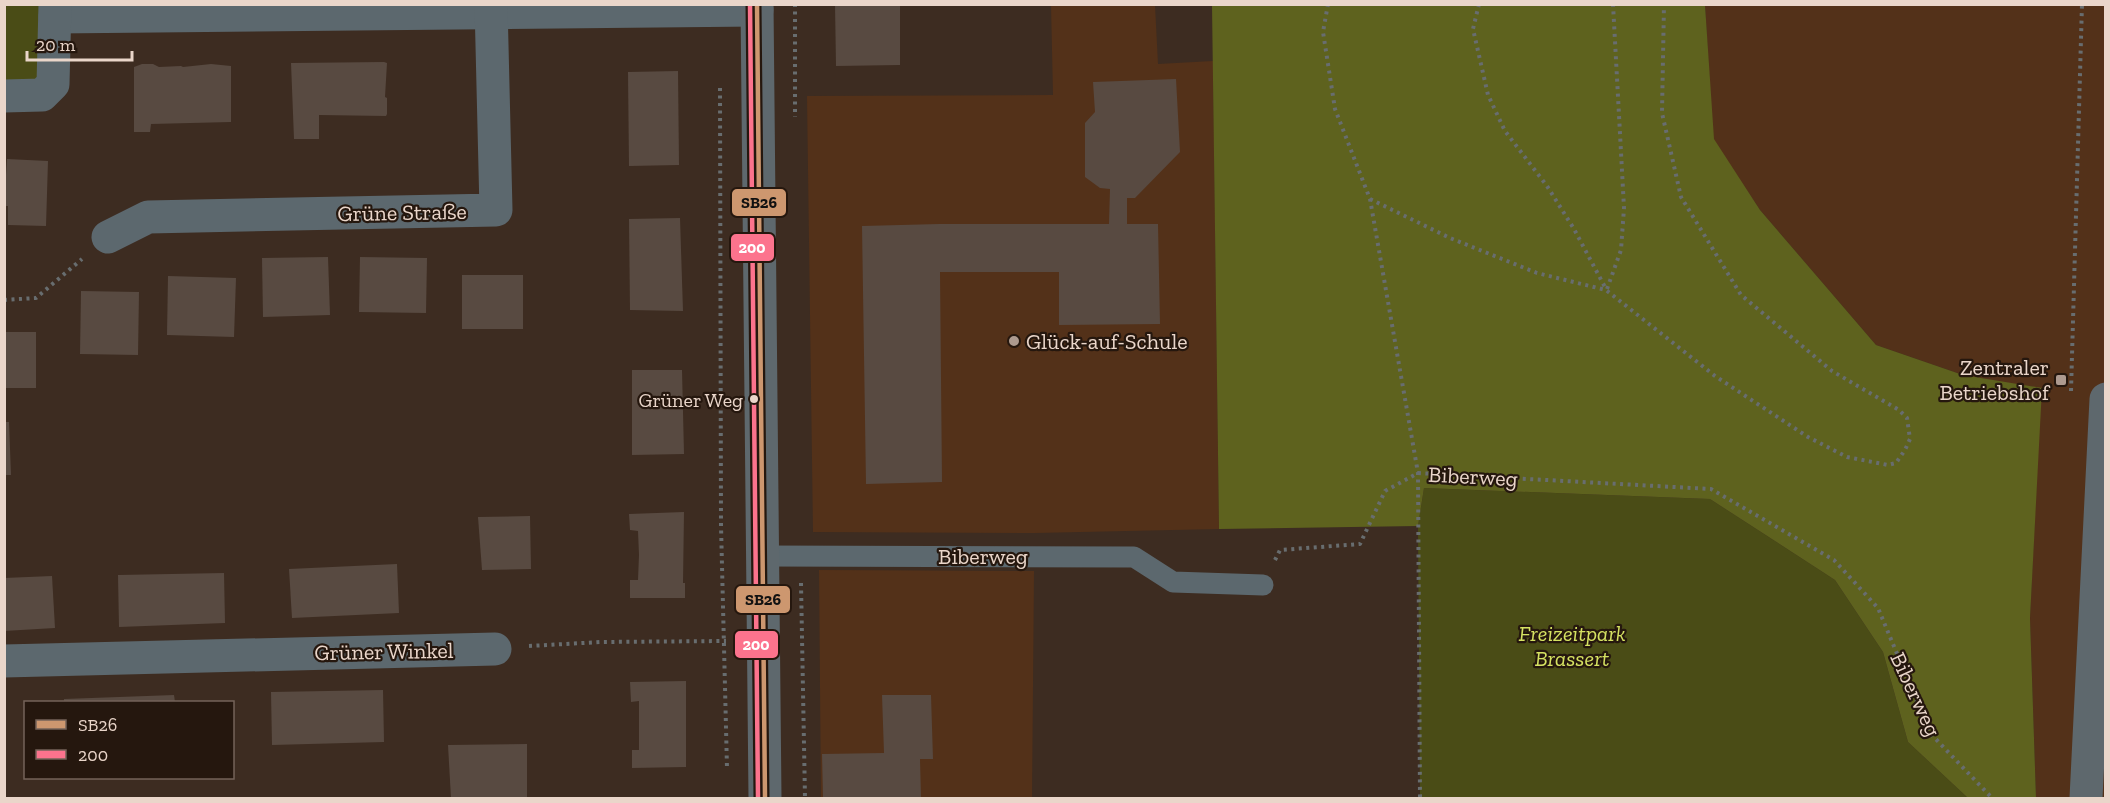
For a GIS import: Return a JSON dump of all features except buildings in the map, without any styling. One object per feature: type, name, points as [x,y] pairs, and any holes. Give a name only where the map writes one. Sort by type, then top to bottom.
[{"type":"main road","points":[[757,7],[765,798]]},
{"type":"main road","points":[[2086,798],[2106,399]]},
{"type":"street","points":[[4,96],[42,95],[53,84],[55,10],[757,7]]},
{"type":"street","name":"Grüne Straße","points":[[108,237],[148,217],[496,210],[490,8]]},
{"type":"street","name":"Grüner Winkel","points":[[4,661],[495,649]]},
{"type":"lane","name":"Biberweg","points":[[762,556],[1134,557],[1173,582],[1263,585]]},
{"type":"path","points":[[1328,4],[1323,32],[1335,109],[1370,199],[1418,473],[1420,798]]},
{"type":"path","points":[[1479,4],[1473,29],[1488,95],[1505,131],[1546,186],[1574,229],[1606,290],[1715,376],[1809,437],[1847,457],[1888,465],[1896,463],[1910,439],[1907,418],[1899,410],[1832,371],[1741,295],[1681,197],[1662,113],[1664,4]]},
{"type":"path","points":[[1606,290],[1621,250],[1624,208],[1613,4]]},
{"type":"path","points":[[720,80],[721,525],[728,776]]},
{"type":"path","points":[[1370,199],[1450,238],[1537,273],[1606,290]]},
{"type":"path","points":[[4,300],[36,298],[108,237]]},
{"type":"path","name":"Biberweg","points":[[1263,585],[1280,549],[1360,544],[1385,491],[1418,473],[1711,489],[1834,560],[1871,600],[1878,608],[1929,733],[1992,798]]},
{"type":"path","points":[[495,649],[601,642],[762,642]]},
{"type":"shaded area","name":"Glück-auf-Schule","points":[[1051,5],[1155,5],[1158,64],[1213,61],[1219,529],[1035,533],[813,532],[807,96],[1053,95]]},
{"type":"shaded area","points":[[1705,5],[2105,5],[2105,798],[2036,798],[2030,618],[2041,389],[1963,375],[1876,345],[1760,210],[1713,139]]},
{"type":"shaded area","points":[[819,570],[1034,571],[1032,798],[821,798]]},
{"type":"green space","points":[[4,5],[42,5],[42,72],[30,85],[5,86]]},
{"type":"green space","points":[[1212,5],[1705,5],[1714,139],[1760,210],[1876,345],[1963,375],[2042,388],[2030,618],[2036,798],[1968,798],[1908,742],[1883,652],[1835,580],[1710,499],[1424,488],[1418,526],[1219,529]]},
{"type":"green space","name":"Freizeitpark Brassert","points":[[1424,488],[1710,499],[1835,580],[1883,652],[1908,742],[1968,798],[1420,798],[1418,526]]},
{"type":"transit line","name":"200","points":[[750,4],[758,798]]},
{"type":"transit line","name":"SB26","points":[[757,4],[765,798]]},
{"type":"place","name":"Glück-auf-Schule","points":[[1014,341]]},
{"type":"place","name":"Zentraler Betriebshof","points":[[2061,380]]},
{"type":"place","name":"Grüner Weg","points":[[754,399]]}]
